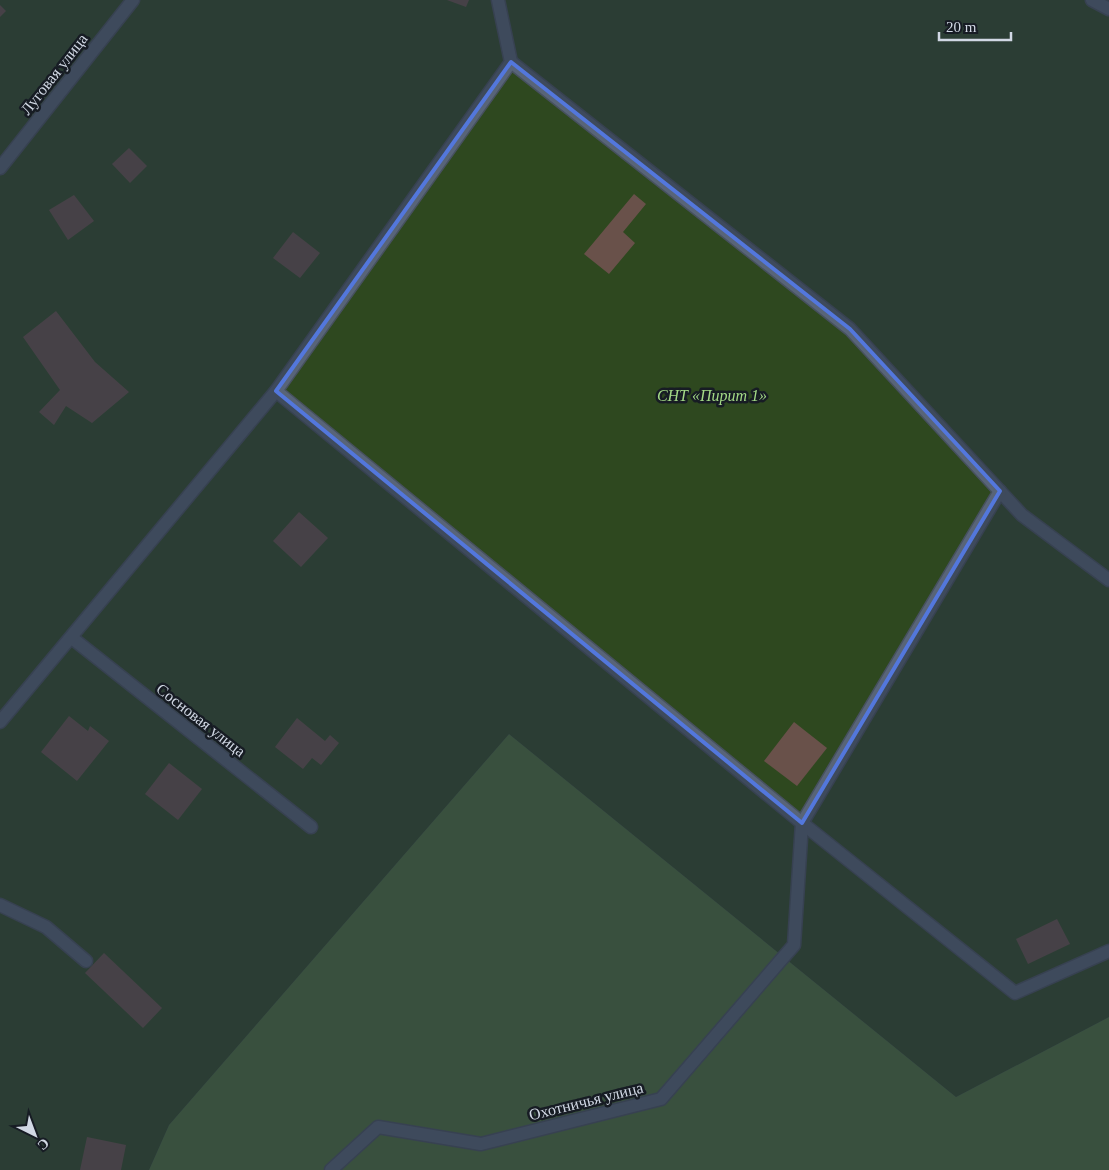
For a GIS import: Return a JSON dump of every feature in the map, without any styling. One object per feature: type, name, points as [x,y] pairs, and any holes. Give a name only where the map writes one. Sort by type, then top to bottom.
[{"type":"street","name":"Луговая улица","points":[[0,168],[133,0]]},
{"type":"street","points":[[498,0],[510,62],[850,329],[1022,515],[1109,580]]},
{"type":"street","points":[[1092,0],[1109,10]]},
{"type":"street","points":[[0,722],[72,638],[276,391],[510,62]]},
{"type":"street","points":[[276,391],[802,822],[1015,993],[1109,951]]},
{"type":"street","points":[[802,822],[1000,491]]},
{"type":"street","name":"Сосновая улица","points":[[72,638],[310,827]]},
{"type":"street","name":"Охотничья улица","points":[[332,1170],[378,1127],[481,1144],[661,1100],[794,945],[802,822]]},
{"type":"street","points":[[0,905],[46,927],[86,961]]},
{"type":"highlighted area","points":[[511,62],[850,329],[1000,491],[802,823],[276,391]]},
{"type":"green space","name":"СНТ «Пирит 1»","points":[[0,0],[1109,0],[1109,1017],[956,1097],[509,734],[169,1125],[149,1170],[0,1170]]},
{"type":"green space","points":[[509,734],[956,1097],[1109,1017],[1109,1170],[149,1170],[169,1125]]},
{"type":"building","points":[[447,0],[469,0],[466,7]]},
{"type":"building","points":[[0,5],[6,11],[0,17]]},
{"type":"building","points":[[129,148],[147,166],[130,183],[112,164]]},
{"type":"building","points":[[634,194],[646,204],[623,232],[635,243],[609,274],[584,254]]},
{"type":"building","points":[[74,195],[94,221],[68,240],[49,210]]},
{"type":"building","points":[[293,232],[320,253],[300,278],[273,258]]},
{"type":"building","points":[[56,311],[95,362],[129,392],[92,423],[66,406],[54,425],[39,412],[60,390],[23,337]]},
{"type":"building","points":[[299,512],[328,538],[301,567],[273,541]]},
{"type":"building","points":[[69,716],[88,731],[90,726],[109,741],[77,781],[41,752]]},
{"type":"building","points":[[297,718],[325,741],[330,735],[339,743],[321,765],[312,758],[303,769],[275,747]]},
{"type":"building","points":[[794,722],[827,748],[797,786],[764,761]]},
{"type":"building","points":[[169,763],[202,789],[178,820],[145,794]]},
{"type":"building","points":[[1057,919],[1070,944],[1028,964],[1016,939]]},
{"type":"building","points":[[104,953],[162,1008],[143,1028],[85,973]]},
{"type":"building","points":[[87,1137],[126,1145],[121,1170],[80,1170]]}]
